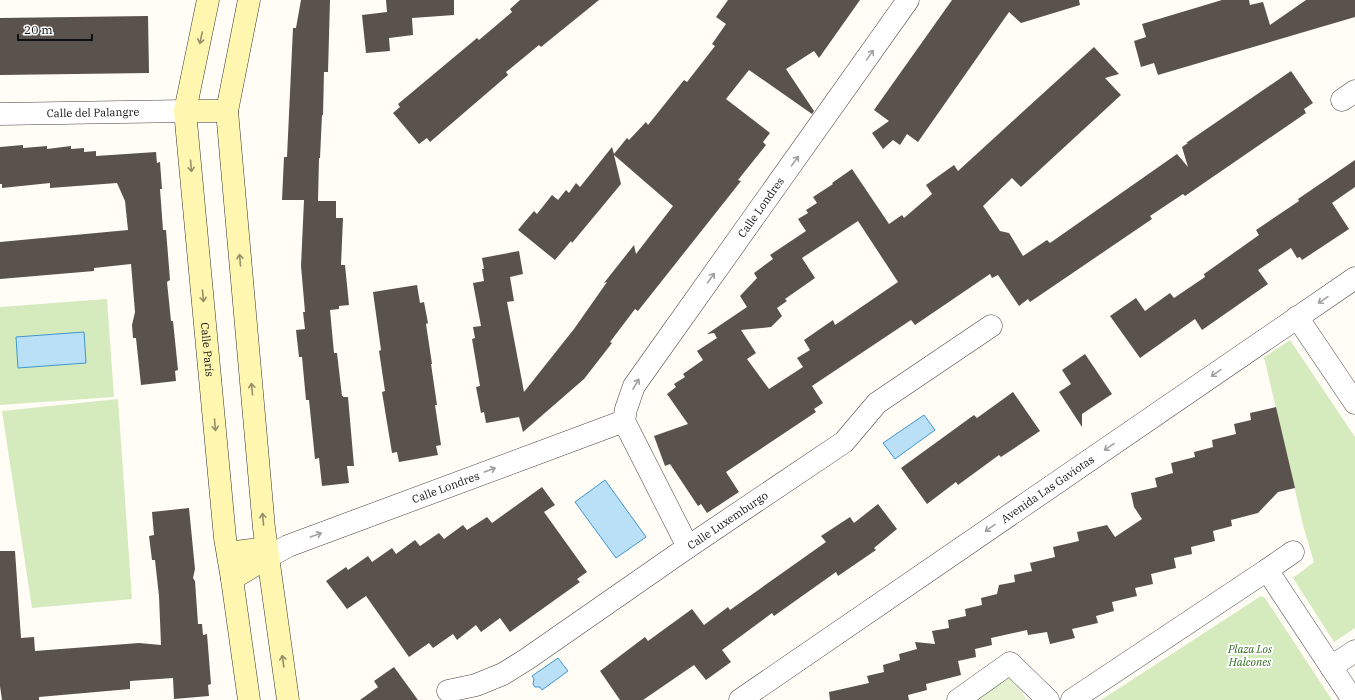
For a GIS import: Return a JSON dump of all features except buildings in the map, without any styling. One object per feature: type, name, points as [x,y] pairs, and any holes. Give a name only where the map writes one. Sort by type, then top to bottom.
[{"type":"main road","name":"Calle París","points":[[208,0],[186,111],[225,538],[249,700]]},
{"type":"main road","points":[[249,0],[227,111],[264,528],[288,700]]},
{"type":"main road","points":[[186,111],[227,111]]},
{"type":"main road","points":[[228,553],[268,553]]},
{"type":"main road","points":[[232,579],[268,553]]},
{"type":"street","name":"Calle Londres","points":[[268,553],[624,421],[626,409],[634,386],[908,0]]},
{"type":"street","name":"Calle del Palangre","points":[[0,114],[186,111]]},
{"type":"street","name":"Avenida Las Gaviotas","points":[[740,700],[1355,278]]},
{"type":"street","points":[[1297,318],[1355,403]]},
{"type":"street","name":"Calle Luxemburgo","points":[[448,691],[476,685],[503,674],[527,659],[688,547],[844,442],[877,403],[991,326]]},
{"type":"street","points":[[624,421],[688,547]]},
{"type":"street","points":[[1072,700],[1293,552]]},
{"type":"street","points":[[1267,570],[1353,700]]},
{"type":"street","points":[[1332,667],[1355,651]]},
{"type":"street","points":[[958,700],[1010,663],[1048,700]]},
{"type":"green space","points":[[107,299],[114,397],[0,405],[0,307]]},
{"type":"green space","points":[[1290,340],[1355,437],[1355,628],[1334,642],[1293,578],[1314,562],[1303,525],[1265,361],[1263,358]]},
{"type":"green space","points":[[118,399],[132,599],[32,608],[2,411]]},
{"type":"green space","name":"Plaza Los Halcones","points":[[1261,596],[1265,598],[1332,700],[1101,700]]},
{"type":"green space","points":[[1010,675],[1027,700],[974,700]]},
{"type":"water","points":[[84,332],[86,363],[18,368],[16,337]]},
{"type":"water","points":[[924,415],[935,430],[895,459],[883,443]]},
{"type":"water","points":[[605,480],[646,537],[616,558],[575,502]]},
{"type":"water","points":[[558,658],[568,671],[542,690],[540,687],[535,687],[532,676]]}]
